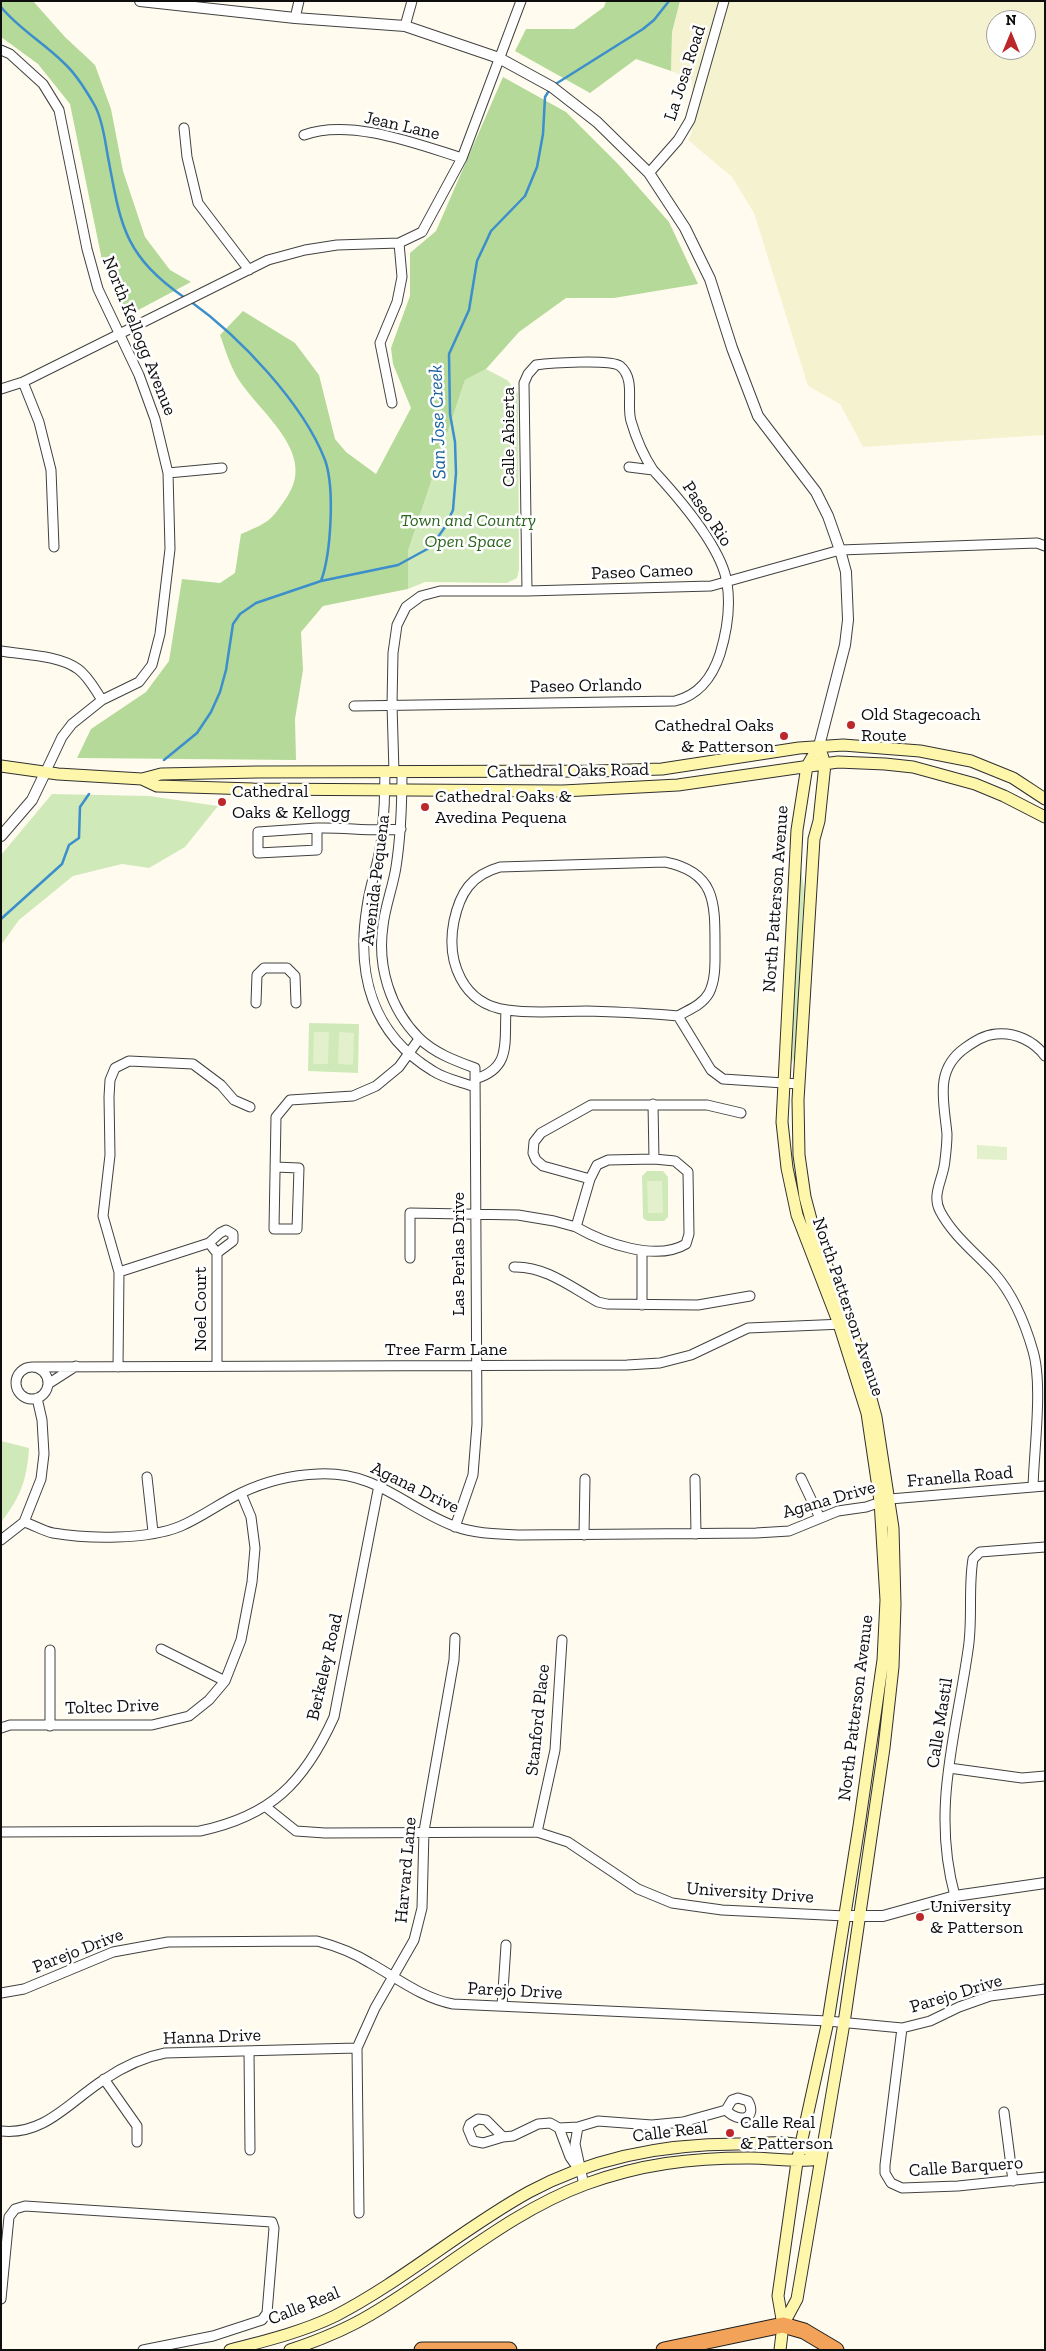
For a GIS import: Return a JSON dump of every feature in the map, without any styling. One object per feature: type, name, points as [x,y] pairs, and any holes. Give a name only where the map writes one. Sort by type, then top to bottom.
[{"type":"highway","points":[[664,2350],[783,2325],[804,2331],[836,2350]]},
{"type":"highway","points":[[422,2350],[509,2350]]},
{"type":"main road","name":"Cathedral Oaks Road","points":[[1,766],[45,773],[142,779],[160,774],[662,769],[820,746],[843,745],[890,748],[951,756],[994,769],[1013,778],[1045,799]]},
{"type":"main road","name":"North Patterson Avenue","points":[[783,2325],[797,2299],[844,2023],[884,1748],[893,1667],[895,1572],[885,1500],[844,1324],[817,1242],[805,1198],[799,1150],[799,1084],[814,838],[819,822],[825,764],[820,746]]},
{"type":"main road","name":"North Patterson Avenue","points":[[820,746],[807,766],[797,830],[782,1122],[791,1191],[808,1247],[844,1324]]},
{"type":"main road","name":"Cathedral Oaks Road","points":[[142,779],[157,786],[253,789],[563,791],[632,789],[678,785],[825,764],[886,764],[941,773],[1004,796],[1045,817]]},
{"type":"main road","name":"North Patterson Avenue","points":[[780,2350],[783,2325],[778,2296],[797,2162],[828,2021],[883,1660],[885,1500]]},
{"type":"main road","name":"Calle Real","points":[[230,2350],[302,2329],[334,2316],[382,2289],[530,2191],[579,2170],[622,2156],[684,2145],[801,2146]]},
{"type":"main road","points":[[801,2146],[820,2159]]},
{"type":"main road","name":"Calle Real","points":[[290,2350],[368,2316],[514,2221],[559,2196],[584,2185],[627,2171],[687,2159],[768,2158],[797,2162],[820,2159]]},
{"type":"street","name":"North Patterson Avenue","points":[[140,1],[295,18],[405,26],[499,58],[528,73],[573,102],[650,173],[685,228],[710,279],[732,348],[758,416],[816,492],[828,516],[840,550],[846,572],[848,620],[845,645],[820,746]]},
{"type":"street","points":[[295,18],[299,1]]},
{"type":"street","points":[[405,26],[412,1]]},
{"type":"street","points":[[1,389],[23,382],[268,260],[305,250],[337,245],[398,243],[422,232],[462,158],[521,1]]},
{"type":"street","name":"La Josa Road","points":[[650,173],[678,140],[690,120],[724,1]]},
{"type":"street","name":"North Kellogg Avenue","points":[[1,50],[10,54],[43,84],[58,110],[87,249],[98,288],[139,374],[156,419],[168,473],[170,549],[160,634],[152,664],[139,682],[102,700],[72,724],[62,737],[32,800],[1,836]]},
{"type":"street","points":[[184,128],[187,157],[198,203],[249,270]]},
{"type":"street","name":"Jean Lane","points":[[304,135],[323,131],[380,134],[462,158]]},
{"type":"street","points":[[392,403],[380,343],[397,302],[402,277],[398,243]]},
{"type":"street","name":"Paseo Rio","points":[[528,374],[536,365],[554,363],[607,363],[619,366],[628,377],[630,419],[643,455],[653,470],[691,515],[716,552],[727,581]]},
{"type":"street","name":"Calle Abierta","points":[[527,591],[524,383],[528,374]]},
{"type":"street","points":[[23,382],[39,422],[51,470],[54,548]]},
{"type":"street","points":[[629,467],[653,470]]},
{"type":"street","points":[[168,473],[222,468]]},
{"type":"street","name":"Paseo Cameo","points":[[394,772],[392,706],[394,647],[399,619],[406,607],[421,596],[440,591],[527,591],[711,586],[840,550],[1037,543],[1045,546]]},
{"type":"street","name":"Paseo Orlando","points":[[354,706],[675,701],[687,698],[702,687],[718,659],[729,616],[727,581]]},
{"type":"street","points":[[1,651],[55,660],[78,669],[89,680],[102,700]]},
{"type":"street","name":"Avenida Pequena","points":[[394,772],[385,790],[382,831],[365,916],[364,965],[376,1011],[387,1030],[407,1053],[434,1072],[475,1083]]},
{"type":"street","name":"Avenida Pequena","points":[[394,772],[402,790],[401,829],[396,869],[382,926],[382,946],[387,983],[394,1004],[419,1038],[454,1060],[475,1068]]},
{"type":"street","points":[[317,828],[317,850],[258,853],[258,832],[317,828],[345,827],[382,831],[401,829]]},
{"type":"street","points":[[665,862],[681,865],[697,874],[707,885],[713,898],[716,913],[713,982],[701,1004],[678,1016],[628,1012],[506,1010],[487,1004],[466,988],[458,976],[453,962],[451,937],[455,915],[464,892],[473,880],[485,871],[500,867],[665,862]]},
{"type":"street","points":[[256,1003],[257,975],[264,968],[287,968],[295,976],[296,1003]]},
{"type":"street","points":[[475,1083],[490,1075],[504,1055],[506,1010]]},
{"type":"street","points":[[678,1016],[710,1070],[723,1079],[799,1084]]},
{"type":"street","points":[[1033,1486],[1038,1368],[1022,1314],[996,1275],[956,1234],[937,1204],[937,1192],[945,1167],[947,1136],[942,1088],[948,1067],[960,1051],[986,1035],[998,1033],[1032,1042],[1045,1056]]},
{"type":"street","points":[[275,1167],[300,1168],[296,1229],[274,1229],[275,1167],[276,1117],[290,1100],[353,1096],[376,1086],[399,1067],[419,1038]]},
{"type":"street","points":[[118,1366],[119,1272],[103,1216],[110,1155],[110,1080],[116,1068],[129,1061],[194,1064],[221,1086],[234,1100],[250,1107]]},
{"type":"street","name":"Las Perlas Drive","points":[[455,1527],[473,1475],[477,1424],[475,1366],[475,1068]]},
{"type":"street","points":[[653,1104],[654,1159]]},
{"type":"street","points":[[590,1179],[543,1166],[536,1160],[533,1153],[534,1142],[541,1133],[592,1105],[707,1105],[741,1113]]},
{"type":"street","points":[[410,1258],[410,1213],[518,1215],[554,1221],[576,1228],[597,1239],[642,1250],[678,1249],[686,1244],[690,1234],[688,1172],[675,1161],[654,1159],[608,1160],[597,1164],[590,1179],[576,1228]]},
{"type":"street","name":"Noel Court","points":[[119,1272],[209,1243],[226,1230],[233,1234],[233,1241],[217,1253]]},
{"type":"street","name":"Noel Court","points":[[209,1243],[217,1253],[217,1366]]},
{"type":"street","points":[[642,1250],[642,1305]]},
{"type":"street","points":[[514,1267],[526,1266],[550,1274],[598,1302],[642,1305],[698,1305],[750,1296]]},
{"type":"street","name":"Tree Farm Lane","points":[[34,1367],[627,1365],[660,1363],[691,1354],[748,1328],[844,1324]]},
{"type":"street","points":[[48,1384],[76,1366]]},
{"type":"street","points":[[34,1367],[46,1375],[48,1384],[45,1393],[38,1398],[24,1397],[18,1391],[16,1383],[21,1371],[34,1367]]},
{"type":"street","points":[[1,1540],[24,1522],[41,1479],[44,1454],[42,1420],[38,1398]]},
{"type":"street","name":"Agana Drive","points":[[24,1522],[52,1533],[112,1536],[154,1532],[178,1527],[192,1521],[241,1493],[291,1477],[319,1474],[348,1476],[379,1485],[424,1512],[455,1527],[491,1534],[696,1534],[789,1531],[838,1511],[871,1506],[885,1500]]},
{"type":"street","points":[[147,1477],[154,1532]]},
{"type":"street","points":[[801,1478],[820,1518]]},
{"type":"street","points":[[584,1535],[585,1479]]},
{"type":"street","points":[[695,1479],[696,1534]]},
{"type":"street","name":"Berkeley Road","points":[[1,1832],[200,1831],[227,1825],[266,1807],[287,1791],[326,1736],[334,1717],[379,1485]]},
{"type":"street","name":"Franella Road","points":[[885,1500],[1045,1486]]},
{"type":"street","name":"Toltec Drive","points":[[1,1728],[10,1725],[152,1725],[189,1716],[209,1700],[225,1681],[241,1640],[252,1582],[254,1548],[251,1517],[241,1493]]},
{"type":"street","name":"Calle Mastil","points":[[955,1896],[951,1882],[943,1814],[969,1649],[972,1616],[972,1567],[976,1555],[986,1551],[1045,1547]]},
{"type":"street","name":"Harvard Lane","points":[[359,2213],[357,2048],[375,2008],[414,1940],[422,1908],[424,1831],[451,1678],[454,1638]]},
{"type":"street","name":"Stanford Place","points":[[537,1832],[555,1750],[562,1640]]},
{"type":"street","points":[[161,1649],[225,1681]]},
{"type":"street","points":[[50,1650],[50,1726]]},
{"type":"street","points":[[949,1768],[1022,1778],[1045,1776]]},
{"type":"street","name":"University Drive","points":[[266,1807],[296,1831],[325,1833],[424,1831],[537,1832],[568,1842],[638,1889],[672,1903],[722,1910],[858,1917],[883,1916],[955,1896],[1045,1883]]},
{"type":"street","name":"Parejo Drive","points":[[1,1993],[24,1989],[114,1952],[168,1942],[317,1941],[340,1948],[439,2001],[452,2004],[828,2021],[902,2028],[930,2021],[958,2007],[990,1996],[1045,1989]]},
{"type":"street","points":[[502,2006],[506,1945]]},
{"type":"street","name":"Calle Barquero","points":[[902,2028],[885,2165],[886,2173],[891,2183],[902,2188],[1013,2181],[1045,2177]]},
{"type":"street","name":"Hanna Drive","points":[[1,2131],[21,2132],[34,2128],[57,2116],[104,2079],[140,2060],[165,2053],[357,2048]]},
{"type":"street","points":[[249,2052],[250,2150]]},
{"type":"street","points":[[104,2079],[137,2126],[137,2142]]},
{"type":"street","points":[[503,2137],[513,2136],[538,2124],[550,2123],[559,2128],[578,2127],[598,2121],[652,2125],[683,2122],[726,2110]]},
{"type":"street","points":[[1004,2112],[1013,2181]]},
{"type":"street","points":[[578,2127],[575,2144],[579,2170],[584,2185]]},
{"type":"street","points":[[559,2128],[570,2157],[579,2170]]},
{"type":"street","points":[[1,2299],[3,2263],[9,2217],[15,2209],[25,2206],[272,2222],[274,2228],[267,2313],[262,2320],[213,2336],[143,2350]]},
{"type":"shaded area","points":[[680,1],[1045,1],[1045,435],[863,447],[840,404],[808,386],[754,213],[732,177],[688,140],[692,132],[692,80],[671,71],[672,32]]},
{"type":"green space","points":[[1,1],[33,1],[65,37],[95,65],[111,109],[123,171],[145,237],[170,270],[191,282],[127,316],[103,265],[70,104],[38,64],[1,37]]},
{"type":"green space","points":[[606,1],[680,1],[672,32],[671,71],[636,59],[590,93],[515,51],[526,29],[574,29],[604,7]]},
{"type":"green space","points":[[503,77],[566,112],[618,164],[669,222],[698,284],[614,298],[566,298],[519,332],[486,369],[465,380],[408,551],[408,589],[323,606],[301,632],[303,670],[295,719],[296,760],[77,758],[91,729],[146,692],[169,661],[182,579],[220,583],[235,573],[241,534],[263,524],[277,512],[295,480],[295,464],[290,448],[282,433],[237,377],[220,335],[243,311],[295,343],[319,375],[335,439],[346,452],[376,474],[411,408],[393,364],[391,348],[410,296],[410,253],[436,231]]},
{"type":"green space","name":"Town and Country Open Space","points":[[486,369],[507,380],[518,393],[519,570],[517,578],[507,583],[425,582],[408,589],[408,551],[465,380]]},
{"type":"green space","points":[[808,784],[810,784],[803,826],[801,867],[804,890],[795,1055],[789,1070],[799,854]]},
{"type":"green space","points":[[52,794],[149,796],[218,806],[185,847],[149,868],[122,864],[73,876],[19,920],[1,945],[1,855]]},
{"type":"green space","points":[[309,1023],[359,1024],[358,1073],[308,1071]]},
{"type":"green space","points":[[314,1032],[329,1032],[328,1064],[313,1064]]},
{"type":"green space","points":[[339,1032],[354,1033],[353,1065],[338,1064]]},
{"type":"green space","points":[[977,1145],[1007,1147],[1007,1160],[977,1159]]},
{"type":"green space","points":[[647,1171],[663,1171],[668,1177],[668,1217],[664,1221],[647,1221],[643,1218],[642,1176]]},
{"type":"green space","points":[[647,1181],[662,1181],[663,1213],[648,1213]]},
{"type":"green space","points":[[1,1441],[29,1448],[27,1469],[22,1487],[14,1504],[1,1522]]},
{"type":"waterway","name":"San Jose Creek","points":[[554,85],[643,29],[654,20],[669,1]]},
{"type":"waterway","points":[[1,7],[64,63],[85,89],[100,118],[117,203],[128,238],[149,268],[185,298]]},
{"type":"waterway","name":"San Jose Creek","points":[[164,760],[197,733],[211,712],[220,692],[226,670],[233,624],[240,614],[256,603],[321,581],[398,565],[431,547],[445,527],[453,510],[456,473],[455,442],[450,414],[449,354],[469,310],[477,261],[491,231],[525,196],[537,167],[543,134],[545,97],[550,89]]},
{"type":"waterway","points":[[190,301],[229,333],[268,372],[302,416],[315,438],[328,472],[331,503],[327,555],[321,581]]},
{"type":"waterway","name":"San Jose Creek","points":[[1,919],[62,864],[69,845],[79,838],[80,807],[89,794]]},
{"type":"place","name":"Old Stagecoach Route","points":[[851,725]]},
{"type":"place","name":"Cathedral Oaks & Patterson","points":[[784,736]]},
{"type":"place","name":"Cathedral Oaks & Kellogg","points":[[222,802]]},
{"type":"place","name":"Cathedral Oaks & Avedina Pequena","points":[[425,807]]},
{"type":"place","name":"University & Patterson","points":[[920,1917]]},
{"type":"place","name":"Calle Real & Patterson","points":[[730,2133]]}]
